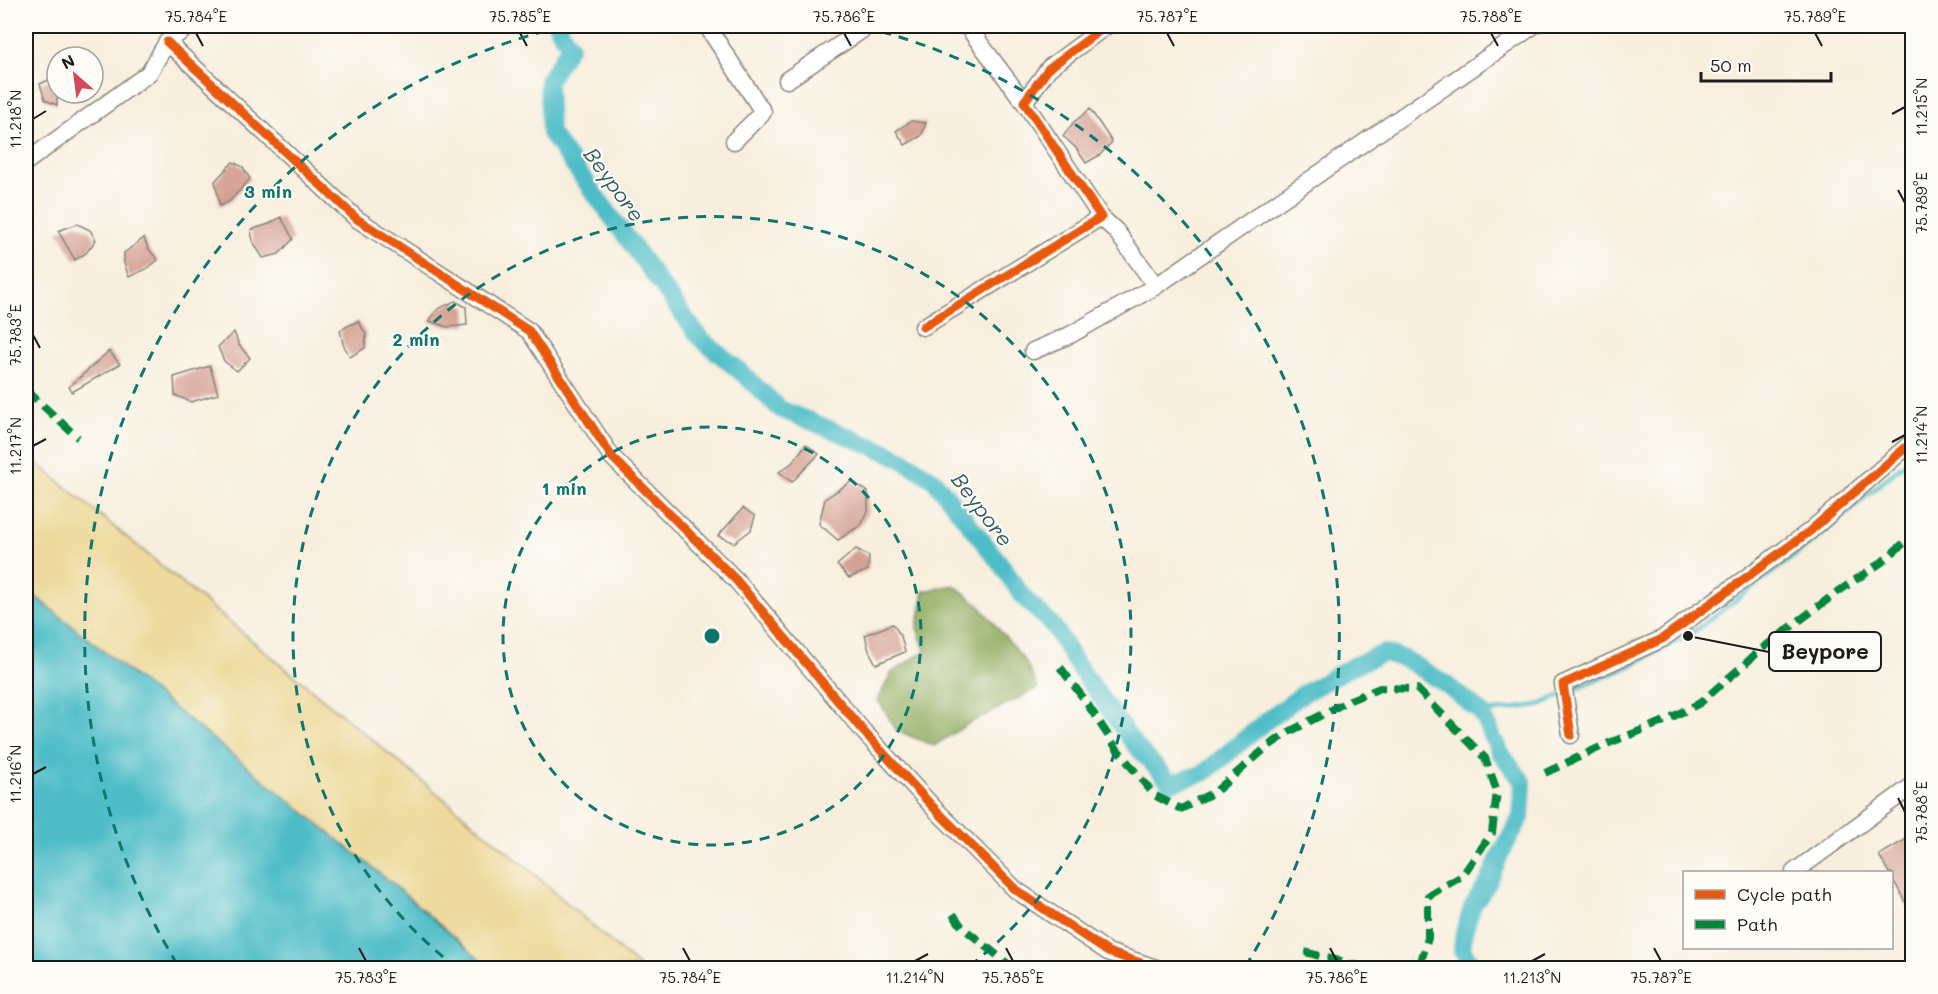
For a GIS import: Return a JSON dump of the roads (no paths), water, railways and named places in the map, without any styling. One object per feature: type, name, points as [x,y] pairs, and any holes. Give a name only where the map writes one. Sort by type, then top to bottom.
[{"type":"street","points":[[707,26],[763,112],[734,141]]},
{"type":"street","points":[[787,80],[868,26]]},
{"type":"street","points":[[967,26],[1024,102],[1101,217],[1116,231],[1156,286]]},
{"type":"street","points":[[1024,102],[1049,68],[1106,26]]},
{"type":"street","points":[[1033,351],[1070,335],[1156,286],[1533,26]]},
{"type":"street","points":[[26,162],[149,73],[178,31],[357,219],[529,331],[612,457],[736,580],[864,732],[934,808],[1016,890],[1108,952],[1156,969]]},
{"type":"street","points":[[923,327],[1101,217]]},
{"type":"street","points":[[1571,735],[1563,684],[1662,639],[1810,531],[1912,442]]},
{"type":"street","points":[[1797,871],[1912,786]]},
{"type":"water","points":[[26,589],[393,884],[489,968],[26,968]]},
{"type":"waterway","name":"Beypore","points":[[557,26],[570,46],[548,81],[550,133],[700,338],[780,409],[896,456],[934,480],[1003,567],[1022,596],[1054,627],[1073,659],[1134,744],[1171,783],[1204,773],[1265,722],[1303,694],[1353,666],[1384,653],[1405,659],[1447,685],[1482,713],[1499,751],[1523,782],[1521,817],[1488,883],[1473,905],[1464,932],[1462,950],[1475,968]]},
{"type":"waterway","name":"Beypore","points":[[1482,713],[1539,705],[1625,668],[1688,636],[1811,543],[1912,457]]},
{"type":"place","name":"Beypore","points":[[1688,636]]}]
